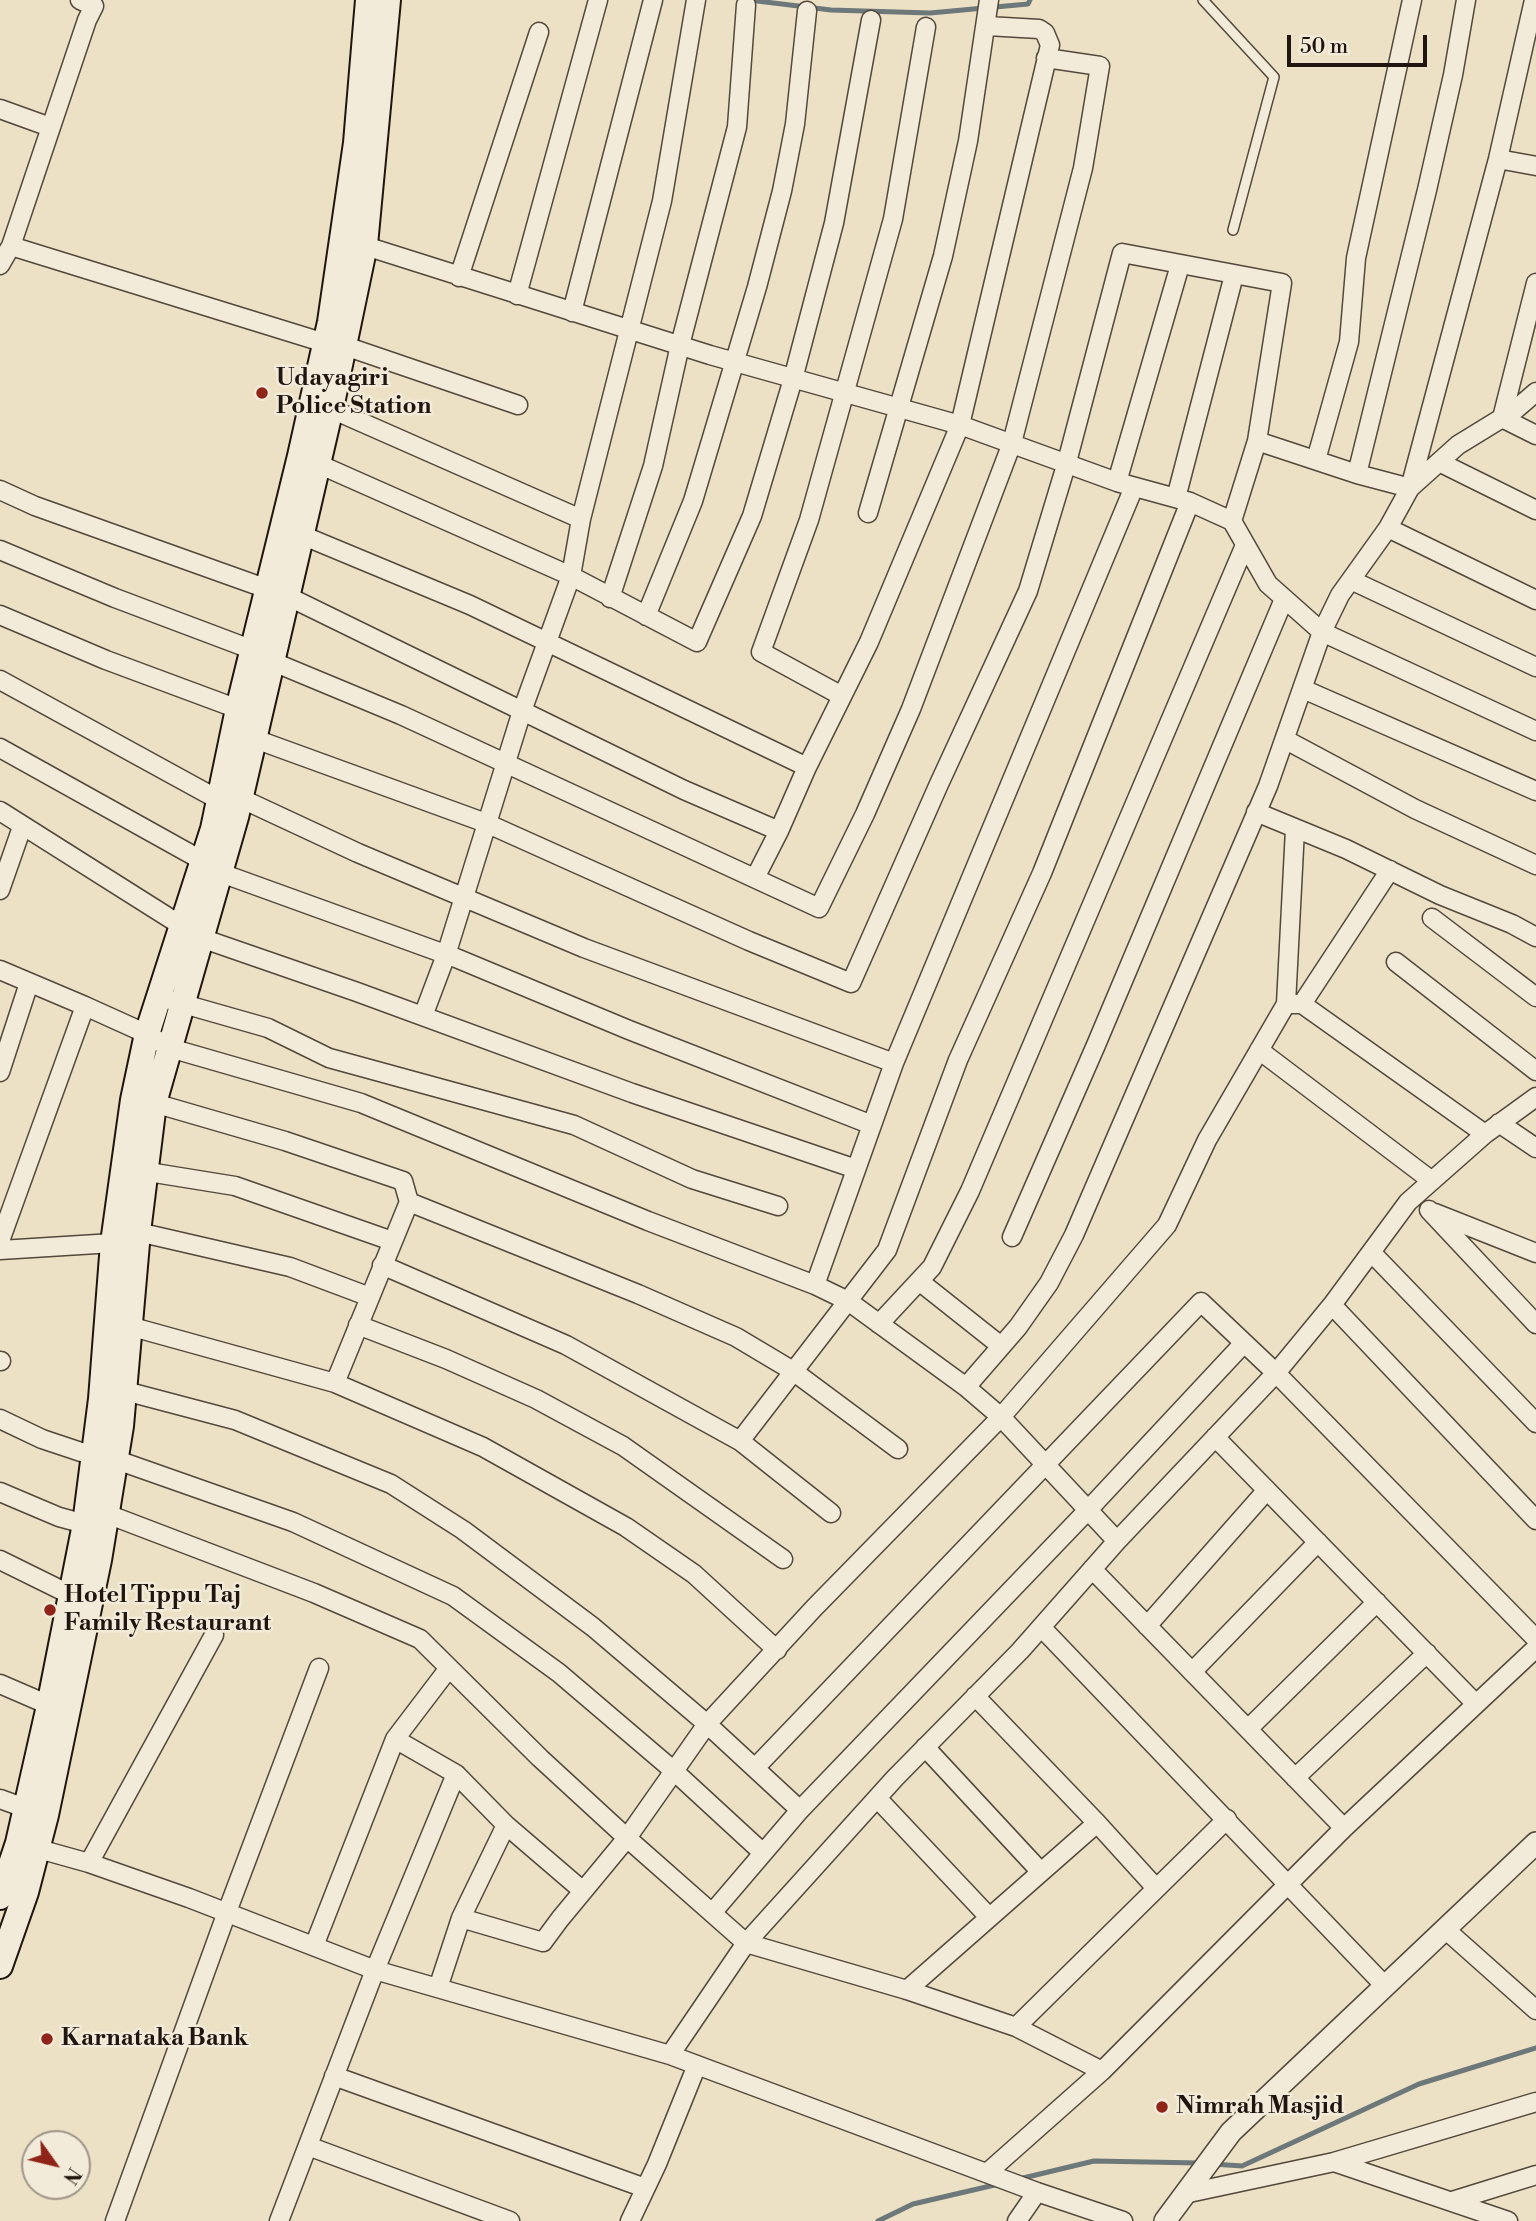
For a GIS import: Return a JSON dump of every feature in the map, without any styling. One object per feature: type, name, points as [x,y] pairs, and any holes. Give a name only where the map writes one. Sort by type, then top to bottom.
[{"type":"main road","points":[[354,243],[356,143],[368,0]]},
{"type":"main road","points":[[144,1102],[170,1048],[171,1001],[230,799],[322,405],[354,243],[388,0]]},
{"type":"main road","points":[[0,1966],[26,1892],[27,1845],[81,1597],[105,1457],[125,1391],[117,1326],[113,1242],[134,1171],[144,1102],[147,1034],[171,1001]]},
{"type":"main road","points":[[105,1457],[101,1399],[138,1232],[134,1171]]},
{"type":"main road","points":[[0,1897],[27,1845]]},
{"type":"street","points":[[80,0],[94,6],[86,20],[3,258],[335,344],[518,405]]},
{"type":"street","points":[[517,295],[598,0]]},
{"type":"street","points":[[572,312],[653,0]]},
{"type":"street","points":[[424,1016],[446,954],[504,763],[572,576],[580,519],[662,201],[696,0]]},
{"type":"street","points":[[868,513],[943,256],[968,141],[989,0]]},
{"type":"street","points":[[1316,460],[1349,342],[1356,258],[1412,0]]},
{"type":"street","points":[[1357,474],[1427,190],[1453,75],[1466,0]]},
{"type":"street","points":[[967,1387],[1049,1283],[1074,1235],[1286,740],[1322,632],[1340,595],[1388,528],[1409,488],[1499,159],[1534,0]]},
{"type":"street","points":[[610,598],[653,466],[680,345],[737,127],[746,5]]},
{"type":"street","points":[[646,616],[693,501],[736,362],[779,203],[795,124],[807,11]]},
{"type":"street","points":[[309,460],[572,576],[696,642],[752,516],[793,379],[834,223],[871,20]]},
{"type":"street","points":[[754,878],[869,642],[960,425],[1050,45],[1049,38],[1039,29],[987,23]]},
{"type":"street","points":[[842,696],[761,652],[809,520],[893,219],[926,27]]},
{"type":"street","points":[[459,277],[539,32]]},
{"type":"street","points":[[0,550],[262,655],[401,715],[819,908],[911,709],[1012,443],[1083,168],[1100,66],[1046,58]]},
{"type":"street","points":[[0,108],[50,127]]},
{"type":"street","points":[[1499,159],[1536,166]]},
{"type":"street","points":[[354,243],[736,362],[960,425],[1126,484],[1183,500],[1232,521],[1268,584],[1322,632],[1536,731]]},
{"type":"street","points":[[0,615],[851,983],[1028,591],[1067,462],[1122,253],[1282,283],[1256,441],[1232,521]]},
{"type":"street","points":[[815,1285],[894,1063],[1126,484],[1180,265]]},
{"type":"street","points":[[740,1441],[887,1250],[958,1060],[1042,873],[1183,500],[1234,275]]},
{"type":"street","points":[[1503,418],[1536,283]]},
{"type":"street","points":[[1409,488],[1458,446],[1503,418],[1536,392]]},
{"type":"street","points":[[322,405],[580,519]]},
{"type":"street","points":[[1503,418],[1536,435]]},
{"type":"street","points":[[1256,441],[1409,488]]},
{"type":"street","points":[[1439,462],[1536,510]]},
{"type":"street","points":[[0,490],[34,506],[277,593],[684,790],[779,831]]},
{"type":"street","points":[[1388,528],[1536,600]]},
{"type":"street","points":[[292,531],[470,606],[807,767]]},
{"type":"street","points":[[880,1324],[932,1267],[970,1191],[1245,545]]},
{"type":"street","points":[[1351,580],[1536,667]]},
{"type":"street","points":[[1012,1237],[1284,599]]},
{"type":"street","points":[[0,680],[230,799],[584,948],[894,1063]]},
{"type":"street","points":[[1303,689],[1536,791]]},
{"type":"street","points":[[1286,740],[1415,809],[1536,865]]},
{"type":"street","points":[[0,748],[212,867],[446,954],[629,1030],[872,1125]]},
{"type":"street","points":[[0,811],[192,933],[632,1093],[856,1169]]},
{"type":"street","points":[[1256,812],[1536,937]]},
{"type":"street","points":[[0,890],[22,827]]},
{"type":"street","points":[[1294,1004],[1295,828]]},
{"type":"street","points":[[461,1918],[543,1942],[627,1838],[707,1724],[814,1608],[1001,1417],[1167,1225],[1207,1140],[1259,1050],[1390,870]]},
{"type":"street","points":[[1432,918],[1536,997]]},
{"type":"street","points":[[1396,962],[1536,1071]]},
{"type":"street","points":[[0,970],[86,1006],[147,1034],[170,1048],[361,1103],[648,1221],[815,1285],[848,1301],[967,1387],[1001,1417],[1117,1541]]},
{"type":"street","points":[[0,1072],[29,983]]},
{"type":"street","points":[[171,1001],[268,1028],[341,1062],[574,1125],[692,1180],[778,1206]]},
{"type":"street","points":[[1294,1004],[1492,1128],[1536,1148]]},
{"type":"street","points":[[0,1241],[86,1006]]},
{"type":"street","points":[[1259,1050],[1432,1181]]},
{"type":"street","points":[[670,2055],[746,1943],[877,1798],[1041,1627],[1117,1541],[1276,1373],[1332,1305],[1408,1202],[1492,1128],[1536,1097]]},
{"type":"street","points":[[144,1102],[403,1181],[408,1202],[335,1382]]},
{"type":"street","points":[[134,1171],[235,1186],[392,1241]]},
{"type":"street","points":[[408,1202],[736,1337],[793,1371],[898,1449]]},
{"type":"street","points":[[1408,1202],[1536,1253]]},
{"type":"street","points":[[1429,1210],[1536,1324]]},
{"type":"street","points":[[0,1250],[113,1242],[138,1232],[290,1267],[370,1297]]},
{"type":"street","points":[[1371,1252],[1536,1423]]},
{"type":"street","points":[[382,1265],[566,1345],[740,1441],[831,1513]]},
{"type":"street","points":[[919,1281],[1001,1346]]},
{"type":"street","points":[[755,1768],[1201,1303],[1276,1373],[1536,1639]]},
{"type":"street","points":[[1332,1305],[1536,1520]]},
{"type":"street","points":[[358,1325],[446,1359],[536,1399],[623,1446],[783,1559]]},
{"type":"street","points":[[117,1326],[335,1382],[483,1447],[626,1527],[694,1574],[777,1650]]},
{"type":"street","points":[[712,1913],[800,1810],[1244,1343]]},
{"type":"street","points":[[101,1399],[125,1391],[235,1420],[391,1484],[463,1530],[593,1627],[707,1724],[800,1810]]},
{"type":"street","points":[[0,1419],[42,1439],[105,1457],[293,1522],[453,1595],[559,1673],[674,1771],[763,1853]]},
{"type":"street","points":[[1215,1437],[1476,1704]]},
{"type":"street","points":[[1147,1626],[1267,1490]]},
{"type":"street","points":[[0,1492],[59,1517],[96,1519],[314,1593],[421,1639],[540,1758],[746,1943],[907,1990],[1016,2027],[1102,2071]]},
{"type":"street","points":[[1192,1672],[1318,1542]]},
{"type":"street","points":[[0,1560],[81,1597]]},
{"type":"street","points":[[1092,1569],[1344,1828]]},
{"type":"street","points":[[1248,1729],[1377,1602]]},
{"type":"street","points":[[1041,1627],[1385,1986]]},
{"type":"street","points":[[89,1863],[214,1635]]},
{"type":"street","points":[[987,2173],[1102,2071],[1344,1828],[1536,1648]]},
{"type":"street","points":[[1295,1778],[1427,1653]]},
{"type":"street","points":[[115,2221],[319,1668]]},
{"type":"street","points":[[314,1946],[395,1739],[449,1668]]},
{"type":"street","points":[[0,1684],[58,1709]]},
{"type":"street","points":[[975,1696],[1156,1888]]},
{"type":"street","points":[[395,1739],[456,1774],[506,1825],[583,1891]]},
{"type":"street","points":[[925,1747],[1040,1871]]},
{"type":"street","points":[[279,2221],[375,1970],[456,1774]]},
{"type":"street","points":[[877,1798],[989,1917]]},
{"type":"street","points":[[0,1799],[35,1812]]},
{"type":"street","points":[[1016,2027],[1227,1819]]},
{"type":"street","points":[[907,1990],[1040,1871],[1097,1824]]},
{"type":"street","points":[[438,1988],[461,1918],[506,1825]]},
{"type":"street","points":[[1165,2221],[1231,2132],[1536,1843]]},
{"type":"street","points":[[27,1845],[89,1863],[227,1912],[375,1970],[670,2055],[1037,2192],[1124,2221]]},
{"type":"street","points":[[1445,1929],[1536,2010]]},
{"type":"street","points":[[630,2221],[697,2066]]},
{"type":"street","points":[[334,2076],[645,2188]]},
{"type":"street","points":[[1184,2194],[1334,2162],[1536,2102]]},
{"type":"street","points":[[307,2146],[510,2221]]},
{"type":"street","points":[[1334,2162],[1508,2221]]},
{"type":"street","points":[[1452,2201],[1536,2175]]},
{"type":"street","points":[[1017,2221],[1037,2192]]},
{"type":"lane","points":[[1203,0],[1274,77],[1233,230]]},
{"type":"waterway","points":[[749,0],[831,10],[930,13],[1028,4],[1030,0]]},
{"type":"waterway","points":[[1213,2164],[1242,2166],[1419,2084],[1536,2048]]},
{"type":"waterway","points":[[1019,2179],[1094,2161],[1199,2163]]},
{"type":"waterway","points":[[878,2221],[913,2204],[999,2184]]},
{"type":"place","name":"Udayagiri Police Station","points":[[262,393]]},
{"type":"place","name":"Hotel Tippu Taj Family Restaurant","points":[[50,1610]]},
{"type":"place","name":"Karnataka Bank","points":[[47,2039]]},
{"type":"place","name":"Nimrah Masjid","points":[[1162,2107]]}]
